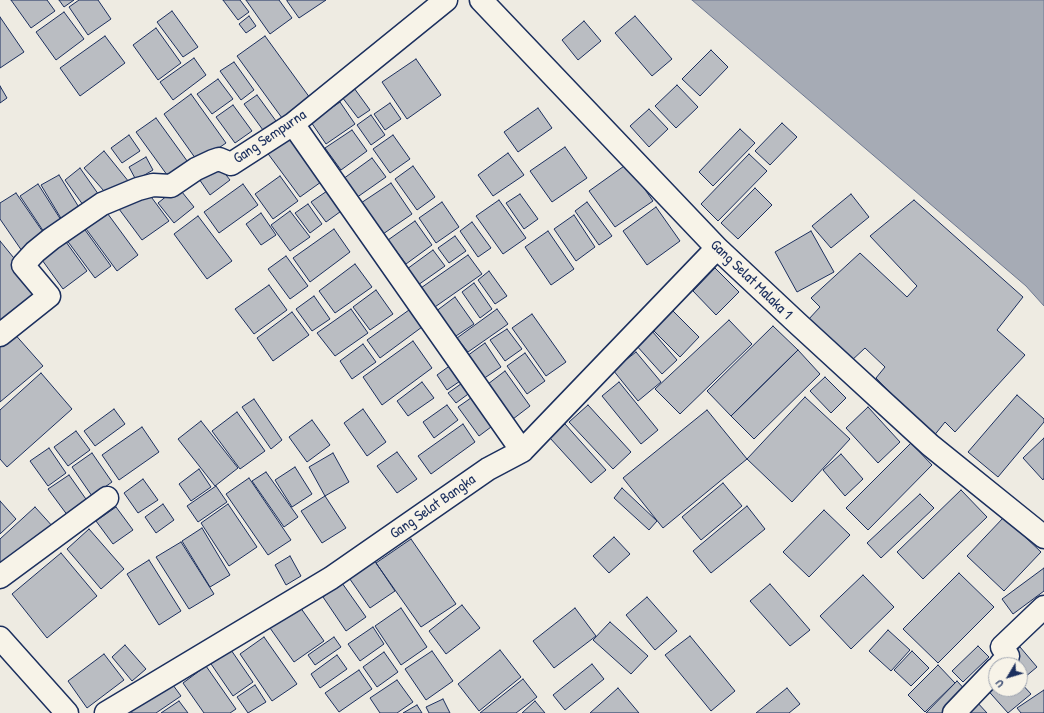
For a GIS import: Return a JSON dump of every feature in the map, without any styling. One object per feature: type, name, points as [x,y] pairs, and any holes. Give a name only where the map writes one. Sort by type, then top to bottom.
[{"type":"main road","name":"Gang Sempurna","points":[[0,335],[49,296],[23,265],[35,252],[69,226],[102,204],[153,185],[171,186],[196,169],[212,161],[219,159],[231,164],[293,124],[446,0]]},
{"type":"main road","name":"Gang Selat Malaka 1","points":[[481,0],[717,248],[930,445],[1044,537]]},
{"type":"main road","points":[[293,124],[522,451]]},
{"type":"main road","name":"Gang Selat Bangka","points":[[106,713],[330,578],[488,469],[522,451],[717,248]]},
{"type":"main road","points":[[0,577],[107,498]]},
{"type":"main road","points":[[1007,657],[1008,656],[1002,646],[1044,607]]},
{"type":"main road","points":[[0,638],[67,713]]},
{"type":"main road","points":[[954,713],[988,677]]},
{"type":"shaded area","points":[[692,0],[1044,0],[1044,306],[1026,286]]},
{"type":"building","points":[[11,0],[47,0],[55,11],[31,28]]},
{"type":"building","points":[[59,0],[74,0],[64,7]]},
{"type":"building","points":[[79,0],[98,0],[111,19],[88,35],[69,7]]},
{"type":"building","points":[[223,0],[240,0],[249,12],[238,20]]},
{"type":"building","points":[[246,0],[279,0],[292,18],[270,34]]},
{"type":"building","points":[[287,0],[326,0],[299,18]]},
{"type":"building","points":[[172,11],[198,47],[183,57],[157,22]]},
{"type":"building","points":[[64,12],[84,39],[56,60],[36,32]]},
{"type":"building","points":[[249,16],[256,26],[246,33],[239,24]]},
{"type":"building","points":[[635,16],[672,59],[652,76],[615,33]]},
{"type":"building","points":[[0,17],[24,52],[0,68]]},
{"type":"building","points":[[584,21],[601,41],[578,60],[562,40]]},
{"type":"building","points":[[156,28],[181,63],[158,80],[133,45]]},
{"type":"building","points":[[105,36],[125,63],[80,96],[60,68]]},
{"type":"building","points":[[265,36],[310,98],[282,118],[237,56]]},
{"type":"building","points":[[711,50],[728,67],[700,96],[682,79]]},
{"type":"building","points":[[194,58],[206,75],[173,100],[160,82]]},
{"type":"building","points":[[416,59],[441,95],[407,119],[382,82]]},
{"type":"building","points":[[234,62],[254,90],[241,100],[220,71]]},
{"type":"building","points":[[218,79],[233,99],[212,114],[197,94]]},
{"type":"building","points":[[677,85],[698,107],[676,128],[655,106]]},
{"type":"building","points":[[0,86],[7,98],[0,103]]},
{"type":"building","points":[[354,88],[370,110],[358,118],[342,97]]},
{"type":"building","points":[[191,94],[226,143],[198,162],[164,114]]},
{"type":"building","points":[[257,95],[276,121],[263,130],[244,104]]},
{"type":"building","points":[[340,102],[355,124],[326,144],[311,122]]},
{"type":"building","points":[[390,103],[401,119],[385,130],[374,114]]},
{"type":"building","points":[[233,105],[252,131],[235,143],[216,117]]},
{"type":"building","points":[[538,108],[552,128],[518,152],[504,132]]},
{"type":"building","points":[[649,109],[668,129],[649,147],[630,126]]},
{"type":"building","points":[[371,115],[385,135],[371,145],[357,125]]},
{"type":"building","points":[[156,118],[190,165],[170,179],[136,132]]},
{"type":"building","points":[[782,123],[797,137],[770,165],[755,151]]},
{"type":"building","points":[[740,129],[755,143],[713,186],[699,172]]},
{"type":"building","points":[[295,130],[328,177],[300,197],[266,151]]},
{"type":"building","points":[[352,130],[367,151],[341,170],[325,148]]},
{"type":"building","points":[[129,135],[140,151],[122,163],[111,148]]},
{"type":"building","points":[[393,135],[410,159],[390,173],[373,149]]},
{"type":"building","points":[[565,147],[587,178],[552,202],[530,171]]},
{"type":"building","points":[[104,151],[129,182],[110,198],[84,168]]},
{"type":"building","points":[[508,153],[524,175],[493,196],[478,175]]},
{"type":"building","points":[[749,154],[767,171],[718,221],[701,204]]},
{"type":"building","points":[[146,157],[153,170],[136,180],[129,167]]},
{"type":"building","points":[[372,158],[386,177],[356,198],[343,179]]},
{"type":"building","points":[[216,162],[230,180],[210,195],[197,176]]},
{"type":"building","points":[[627,164],[653,201],[615,227],[589,191]]},
{"type":"building","points":[[413,166],[435,197],[417,210],[395,179]]},
{"type":"building","points":[[80,168],[101,198],[86,209],[65,180]]},
{"type":"building","points":[[59,175],[80,209],[62,220],[41,185]]},
{"type":"building","points":[[280,176],[298,201],[273,219],[255,194]]},
{"type":"building","points":[[391,183],[412,214],[383,234],[361,203]]},
{"type":"building","points":[[38,184],[61,220],[44,232],[20,196]]},
{"type":"building","points":[[243,184],[258,205],[219,233],[204,212]]},
{"type":"building","points":[[178,187],[194,207],[174,223],[158,203]]},
{"type":"building","points":[[755,188],[772,205],[738,239],[721,223]]},
{"type":"building","points":[[330,189],[344,209],[326,222],[311,202]]},
{"type":"building","points":[[146,190],[169,221],[142,240],[119,209]]},
{"type":"building","points":[[16,193],[45,235],[22,251],[0,219],[0,203]]},
{"type":"building","points":[[520,194],[538,219],[524,229],[506,203]]},
{"type":"building","points":[[851,194],[869,217],[831,248],[812,226]]},
{"type":"building","points":[[499,200],[526,238],[503,254],[476,216]]},
{"type":"building","points":[[914,200],[1023,297],[997,330],[1025,355],[955,432],[945,422],[933,437],[876,378],[885,367],[865,348],[850,362],[808,320],[820,307],[811,298],[860,253],[907,297],[917,286],[870,236]]},
{"type":"building","points":[[442,202],[459,227],[436,243],[419,218]]},
{"type":"building","points":[[587,202],[612,236],[599,245],[575,211]]},
{"type":"building","points":[[308,204],[322,224],[310,233],[295,213]]},
{"type":"building","points":[[102,206],[138,255],[117,271],[81,222]]},
{"type":"building","points":[[656,207],[680,241],[647,265],[623,231]]},
{"type":"building","points":[[290,211],[310,237],[290,251],[271,225]]},
{"type":"building","points":[[261,213],[276,235],[261,245],[246,224]]},
{"type":"building","points":[[574,215],[595,247],[576,261],[554,229]]},
{"type":"building","points":[[198,216],[232,261],[207,279],[174,234]]},
{"type":"building","points":[[415,221],[432,245],[406,264],[388,240]]},
{"type":"building","points":[[472,222],[491,248],[478,257],[460,231]]},
{"type":"building","points":[[80,223],[111,266],[95,278],[63,235]]},
{"type":"building","points":[[334,229],[350,252],[310,282],[293,258]]},
{"type":"building","points":[[548,231],[574,269],[551,285],[525,247]]},
{"type":"building","points":[[811,231],[834,272],[797,292],[775,252]]},
{"type":"building","points":[[61,235],[87,271],[63,289],[37,253]]},
{"type":"building","points":[[455,236],[466,251],[449,263],[438,248]]},
{"type":"building","points":[[0,241],[44,295],[0,331]]},
{"type":"building","points":[[433,250],[445,266],[418,285],[407,269]]},
{"type":"building","points":[[468,255],[482,274],[432,309],[418,290]]},
{"type":"building","points":[[286,256],[308,286],[290,299],[268,269]]},
{"type":"building","points":[[355,264],[372,287],[335,313],[319,291]]},
{"type":"building","points":[[715,268],[739,292],[716,315],[693,291]]},
{"type":"building","points":[[489,271],[507,296],[495,304],[478,280]]},
{"type":"building","points":[[474,283],[492,309],[480,318],[462,292]]},
{"type":"building","points":[[269,285],[287,310],[254,334],[235,309]]},
{"type":"building","points":[[376,290],[393,314],[370,330],[353,307]]},
{"type":"building","points":[[314,296],[330,319],[312,331],[296,309]]},
{"type":"building","points":[[455,297],[474,324],[453,338],[435,312]]},
{"type":"building","points":[[669,307],[699,337],[680,357],[650,327]]},
{"type":"building","points":[[351,309],[368,333],[335,356],[317,333]]},
{"type":"building","points":[[497,309],[508,324],[468,352],[457,338]]},
{"type":"building","points":[[409,310],[422,327],[380,358],[367,340]]},
{"type":"building","points":[[292,312],[309,335],[273,361],[257,338]]},
{"type":"building","points":[[532,314],[566,362],[546,376],[512,328]]},
{"type":"building","points":[[729,320],[752,344],[680,414],[655,389]]},
{"type":"building","points":[[773,326],[798,350],[731,416],[707,391]]},
{"type":"building","points":[[507,329],[522,349],[505,361],[490,340]]},
{"type":"building","points":[[12,331],[43,366],[0,402],[0,341]]},
{"type":"building","points":[[652,331],[677,360],[662,374],[636,345]]},
{"type":"building","points":[[413,341],[432,368],[382,405],[363,377]]},
{"type":"building","points":[[485,343],[501,367],[483,379],[467,356]]},
{"type":"building","points":[[363,344],[376,362],[352,379],[340,361]]},
{"type":"building","points":[[798,350],[820,374],[754,439],[731,416]]},
{"type":"building","points":[[636,352],[661,382],[638,401],[613,370]]},
{"type":"building","points":[[525,353],[545,381],[527,394],[507,366]]},
{"type":"building","points":[[455,362],[466,377],[447,390],[437,375]]},
{"type":"building","points":[[505,371],[530,406],[513,419],[488,384]]},
{"type":"building","points":[[41,373],[72,409],[7,467],[0,459],[0,410]]},
{"type":"building","points":[[825,377],[846,398],[831,413],[810,391]]},
{"type":"building","points":[[468,379],[475,389],[456,403],[448,393]]},
{"type":"building","points":[[422,382],[434,398],[408,416],[397,401]]},
{"type":"building","points":[[619,382],[658,430],[641,444],[602,396]]},
{"type":"building","points":[[478,393],[499,421],[479,436],[458,407]]},
{"type":"building","points":[[1017,395],[1044,419],[1044,422],[998,477],[968,452]]},
{"type":"building","points":[[805,397],[850,439],[792,502],[747,459]]},
{"type":"building","points":[[254,399],[282,440],[271,449],[242,407]]},
{"type":"building","points":[[447,405],[458,420],[434,438],[423,422]]},
{"type":"building","points":[[588,405],[631,452],[613,469],[569,422]]},
{"type":"building","points":[[868,407],[900,442],[878,463],[846,428]]},
{"type":"building","points":[[114,409],[125,424],[95,446],[84,431]]},
{"type":"building","points":[[363,409],[386,442],[367,456],[344,423]]},
{"type":"building","points":[[707,410],[747,459],[663,528],[623,478]]},
{"type":"building","points":[[237,412],[265,451],[240,469],[212,431]]},
{"type":"building","points":[[312,420],[330,445],[307,462],[289,437]]},
{"type":"building","points":[[201,421],[238,468],[215,486],[178,439]]},
{"type":"building","points":[[463,424],[475,442],[431,474],[418,456]]},
{"type":"building","points":[[565,424],[606,470],[591,483],[550,438]]},
{"type":"building","points":[[142,427],[159,452],[119,480],[102,455]]},
{"type":"building","points":[[76,431],[90,450],[68,466],[54,447]]},
{"type":"building","points":[[1044,438],[1044,478],[1043,480],[1023,458]]},
{"type":"building","points":[[911,443],[932,465],[868,530],[846,508]]},
{"type":"building","points":[[49,448],[66,473],[48,486],[30,461]]},
{"type":"building","points":[[397,452],[417,479],[397,493],[377,466]]},
{"type":"building","points":[[92,453],[112,482],[92,496],[72,467]]},
{"type":"building","points":[[333,453],[349,482],[325,496],[309,467]]},
{"type":"building","points":[[841,454],[863,479],[845,496],[823,470]]},
{"type":"building","points":[[295,467],[312,494],[292,507],[275,480]]},
{"type":"building","points":[[199,469],[211,487],[191,501],[179,484]]},
{"type":"building","points":[[266,472],[298,517],[284,527],[252,481]]},
{"type":"building","points":[[69,475],[88,502],[68,516],[48,489]]},
{"type":"building","points":[[249,478],[291,540],[268,555],[226,494]]},
{"type":"building","points":[[143,479],[158,500],[138,513],[124,493]]},
{"type":"building","points":[[723,483],[742,506],[701,540],[682,517]]},
{"type":"building","points":[[216,486],[227,502],[198,522],[187,506]]},
{"type":"building","points":[[622,488],[657,521],[649,530],[614,498]]},
{"type":"building","points":[[961,490],[987,517],[923,579],[897,552]]},
{"type":"building","points":[[920,494],[934,508],[881,558],[867,543]]},
{"type":"building","points":[[325,496],[346,528],[322,543],[301,511]]},
{"type":"building","points":[[0,501],[16,519],[0,534]]},
{"type":"building","points":[[163,504],[174,520],[156,533],[145,517]]},
{"type":"building","points":[[228,504],[257,547],[229,566],[201,523]]},
{"type":"building","points":[[747,506],[765,529],[711,573],[693,551]]},
{"type":"building","points":[[35,507],[54,528],[0,570],[0,539]]},
{"type":"building","points":[[116,507],[133,530],[113,544],[96,521]]},
{"type":"building","points":[[824,510],[850,535],[809,577],[783,552]]},
{"type":"building","points":[[1004,517],[1041,552],[1004,591],[967,556]]},
{"type":"building","points":[[202,528],[230,575],[210,587],[182,541]]},
{"type":"building","points":[[89,529],[124,569],[101,589],[67,549]]},
{"type":"building","points":[[614,537],[630,554],[609,573],[593,556]]},
{"type":"building","points":[[411,539],[456,604],[421,627],[376,563]]},
{"type":"building","points":[[181,542],[214,594],[189,609],[156,557]]},
{"type":"building","points":[[61,553],[97,596],[47,638],[12,594]]},
{"type":"building","points":[[370,554],[395,591],[370,608],[345,572]]},
{"type":"building","points":[[290,556],[301,576],[286,585],[275,565]]},
{"type":"building","points":[[149,560],[181,611],[159,625],[127,574]]},
{"type":"building","points":[[1044,568],[1044,591],[1013,614],[1002,599]]},
{"type":"building","points":[[959,573],[994,607],[938,663],[903,629]]},
{"type":"building","points":[[863,575],[894,607],[851,649],[820,616]]},
{"type":"building","points":[[342,583],[366,617],[346,631],[323,597]]},
{"type":"building","points":[[770,584],[810,630],[790,646],[750,601]]},
{"type":"building","points":[[647,597],[677,631],[655,650],[626,615]]},
{"type":"building","points":[[462,605],[480,628],[446,654],[429,631]]},
{"type":"building","points":[[300,607],[324,641],[294,662],[270,628]]},
{"type":"building","points":[[401,608],[427,647],[401,665],[375,626]]},
{"type":"building","points":[[575,608],[596,636],[554,668],[533,641]]},
{"type":"building","points":[[610,622],[648,656],[631,674],[593,640]]},
{"type":"building","points":[[373,627],[384,644],[360,661],[348,644]]},
{"type":"building","points":[[888,630],[910,650],[891,671],[869,651]]},
{"type":"building","points":[[690,636],[735,691],[711,711],[665,655]]},
{"type":"building","points":[[264,637],[297,684],[272,701],[240,654]]},
{"type":"building","points":[[334,637],[341,647],[315,665],[308,655]]},
{"type":"building","points":[[125,645],[146,669],[132,681],[112,657]]},
{"type":"building","points":[[978,646],[989,657],[963,682],[952,671]]},
{"type":"building","points":[[229,647],[253,682],[233,696],[209,661]]},
{"type":"building","points":[[1020,647],[1037,667],[1028,674],[1028,657],[1009,657]]},
{"type":"building","points":[[500,650],[521,677],[479,711],[458,684]]},
{"type":"building","points":[[432,651],[453,681],[426,700],[405,669]]},
{"type":"building","points":[[912,651],[929,668],[911,686],[894,670]]},
{"type":"building","points":[[384,652],[398,672],[377,687],[363,667]]},
{"type":"building","points":[[104,654],[124,680],[87,708],[68,681]]},
{"type":"building","points":[[337,655],[347,669],[320,688],[311,674]]},
{"type":"building","points":[[592,664],[604,679],[565,710],[553,695]]},
{"type":"building","points":[[938,665],[955,683],[925,712],[908,695]]},
{"type":"building","points":[[206,666],[236,709],[230,713],[204,713],[183,683]]},
{"type":"building","points":[[359,670],[372,689],[339,712],[325,693]]},
{"type":"building","points":[[523,679],[537,697],[516,713],[480,713]]},
{"type":"building","points":[[397,680],[413,702],[397,713],[380,713],[370,698]]},
{"type":"building","points":[[170,681],[181,696],[156,713],[132,713],[130,709]]},
{"type":"building","points":[[957,681],[969,694],[951,713],[926,713]]},
{"type":"building","points":[[988,682],[988,690],[984,686]]},
{"type":"building","points":[[255,685],[266,702],[248,713],[237,697]]},
{"type":"building","points":[[618,688],[639,713],[590,713]]},
{"type":"building","points":[[787,688],[800,704],[789,713],[756,713]]},
{"type":"building","points":[[1044,690],[1044,713],[1021,713],[1017,708]]},
{"type":"building","points":[[994,697],[1027,697],[1008,713]]},
{"type":"building","points":[[443,699],[450,713],[429,713],[426,707]]},
{"type":"building","points":[[179,701],[188,713],[161,713]]},
{"type":"building","points":[[535,701],[545,713],[522,713]]},
{"type":"building","points":[[976,701],[987,713],[963,713]]},
{"type":"building","points":[[417,705],[422,713],[403,713]]}]
